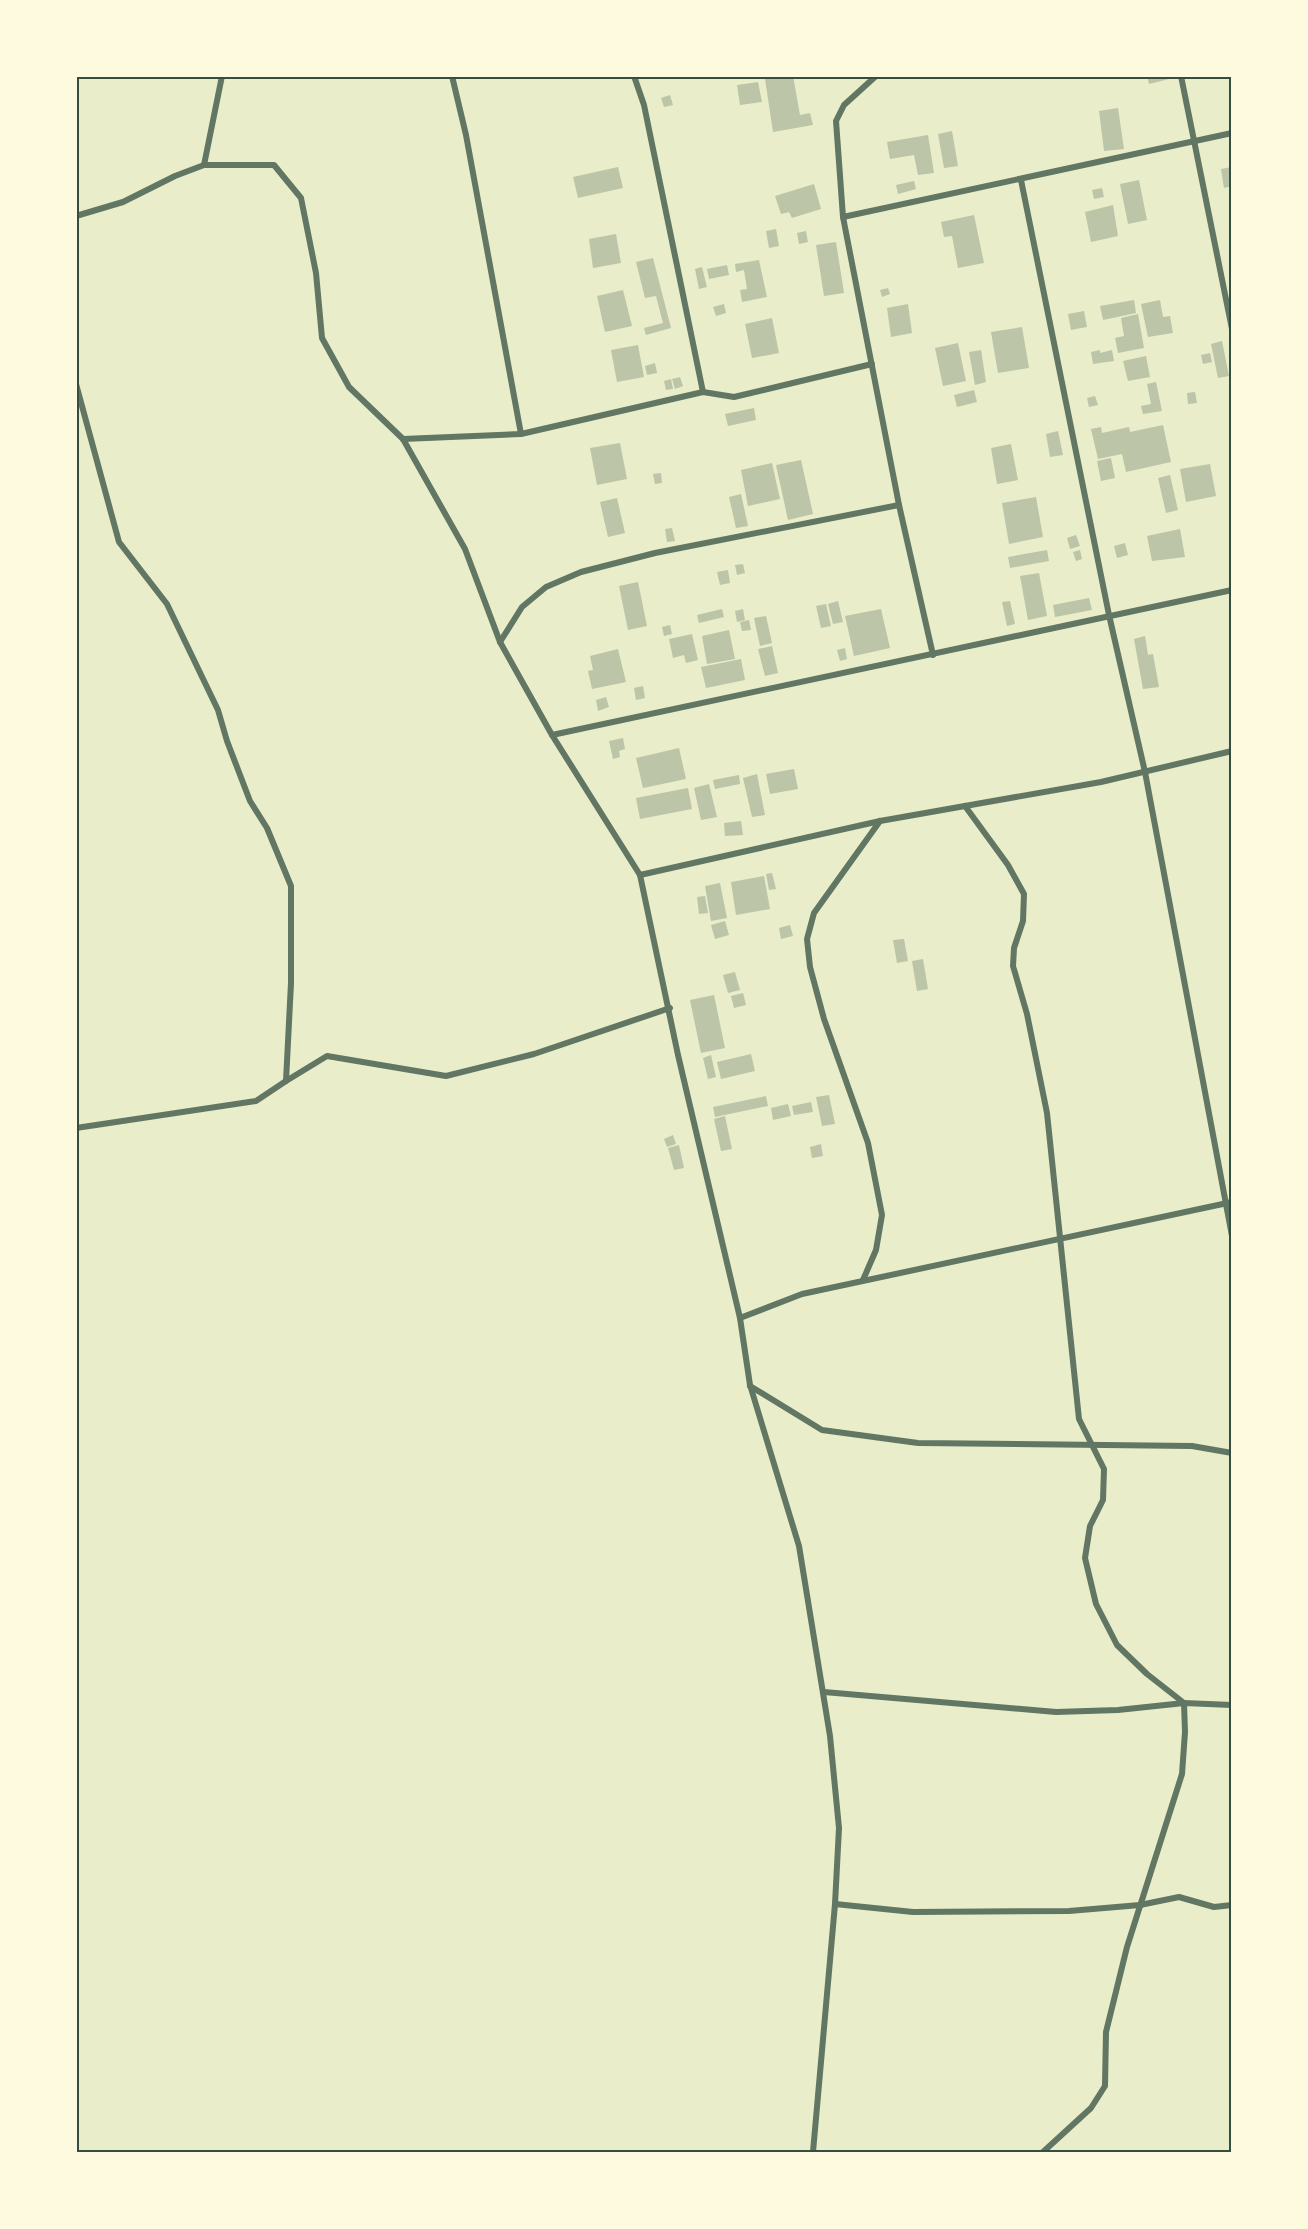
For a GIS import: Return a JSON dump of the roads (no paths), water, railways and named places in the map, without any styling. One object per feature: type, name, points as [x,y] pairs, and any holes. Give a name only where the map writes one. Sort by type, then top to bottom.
[{"type":"street","points":[[204,165],[222,76]]},
{"type":"street","points":[[452,76],[466,135],[521,434]]},
{"type":"street","points":[[634,76],[644,105],[703,392]]},
{"type":"street","points":[[876,76],[844,105],[836,121],[843,217],[899,505],[933,655]]},
{"type":"street","points":[[1181,76],[1232,329]]},
{"type":"street","points":[[843,217],[1232,133]]},
{"type":"street","points":[[76,216],[123,202],[175,176],[204,165],[274,165],[302,198],[316,273],[322,338],[349,387],[403,439],[465,549],[500,642],[552,735],[640,875],[670,1008],[678,1055],[740,1318],[750,1385],[799,1546],[824,1692],[839,1828],[835,1904],[813,2152]]},
{"type":"street","points":[[1021,180],[1109,615],[1145,772],[1228,1202],[1232,1236]]},
{"type":"street","points":[[403,439],[521,434],[703,392],[734,397],[872,364]]},
{"type":"street","points":[[76,384],[119,542],[167,604],[218,710],[250,801],[276,846],[291,886],[291,984],[286,1081]]},
{"type":"street","points":[[500,642],[522,608],[546,588],[581,572],[655,553],[899,505]]},
{"type":"street","points":[[552,735],[1232,590]]},
{"type":"street","points":[[640,875],[880,821],[1145,772],[1232,751]]},
{"type":"street","points":[[965,806],[1008,865],[1024,894],[1023,921],[1014,948],[1013,966],[1027,1014],[1047,1113],[1062,1236],[1079,1419],[1104,1469],[1103,1500],[1090,1526],[1085,1558],[1096,1604],[1117,1645],[1184,1703],[1185,1732],[1182,1774],[1140,1905],[1106,2032],[1104,2086],[1091,2108],[1042,2152]]},
{"type":"street","points":[[863,1281],[876,1250],[882,1215],[868,1143],[824,1019],[810,967],[807,939],[814,913],[880,821]]},
{"type":"street","points":[[76,1128],[256,1101],[327,1056],[446,1076],[534,1054],[670,1008]]},
{"type":"street","points":[[740,1318],[802,1294],[1062,1236],[1228,1202]]},
{"type":"street","points":[[750,1385],[822,1430],[918,1443],[1093,1447],[1192,1446],[1232,1453]]},
{"type":"street","points":[[824,1692],[1056,1712],[1118,1710],[1184,1703],[1232,1705]]},
{"type":"street","points":[[835,1904],[913,1912],[1069,1911],[1140,1905],[1179,1897],[1214,1907],[1232,1905]]}]
